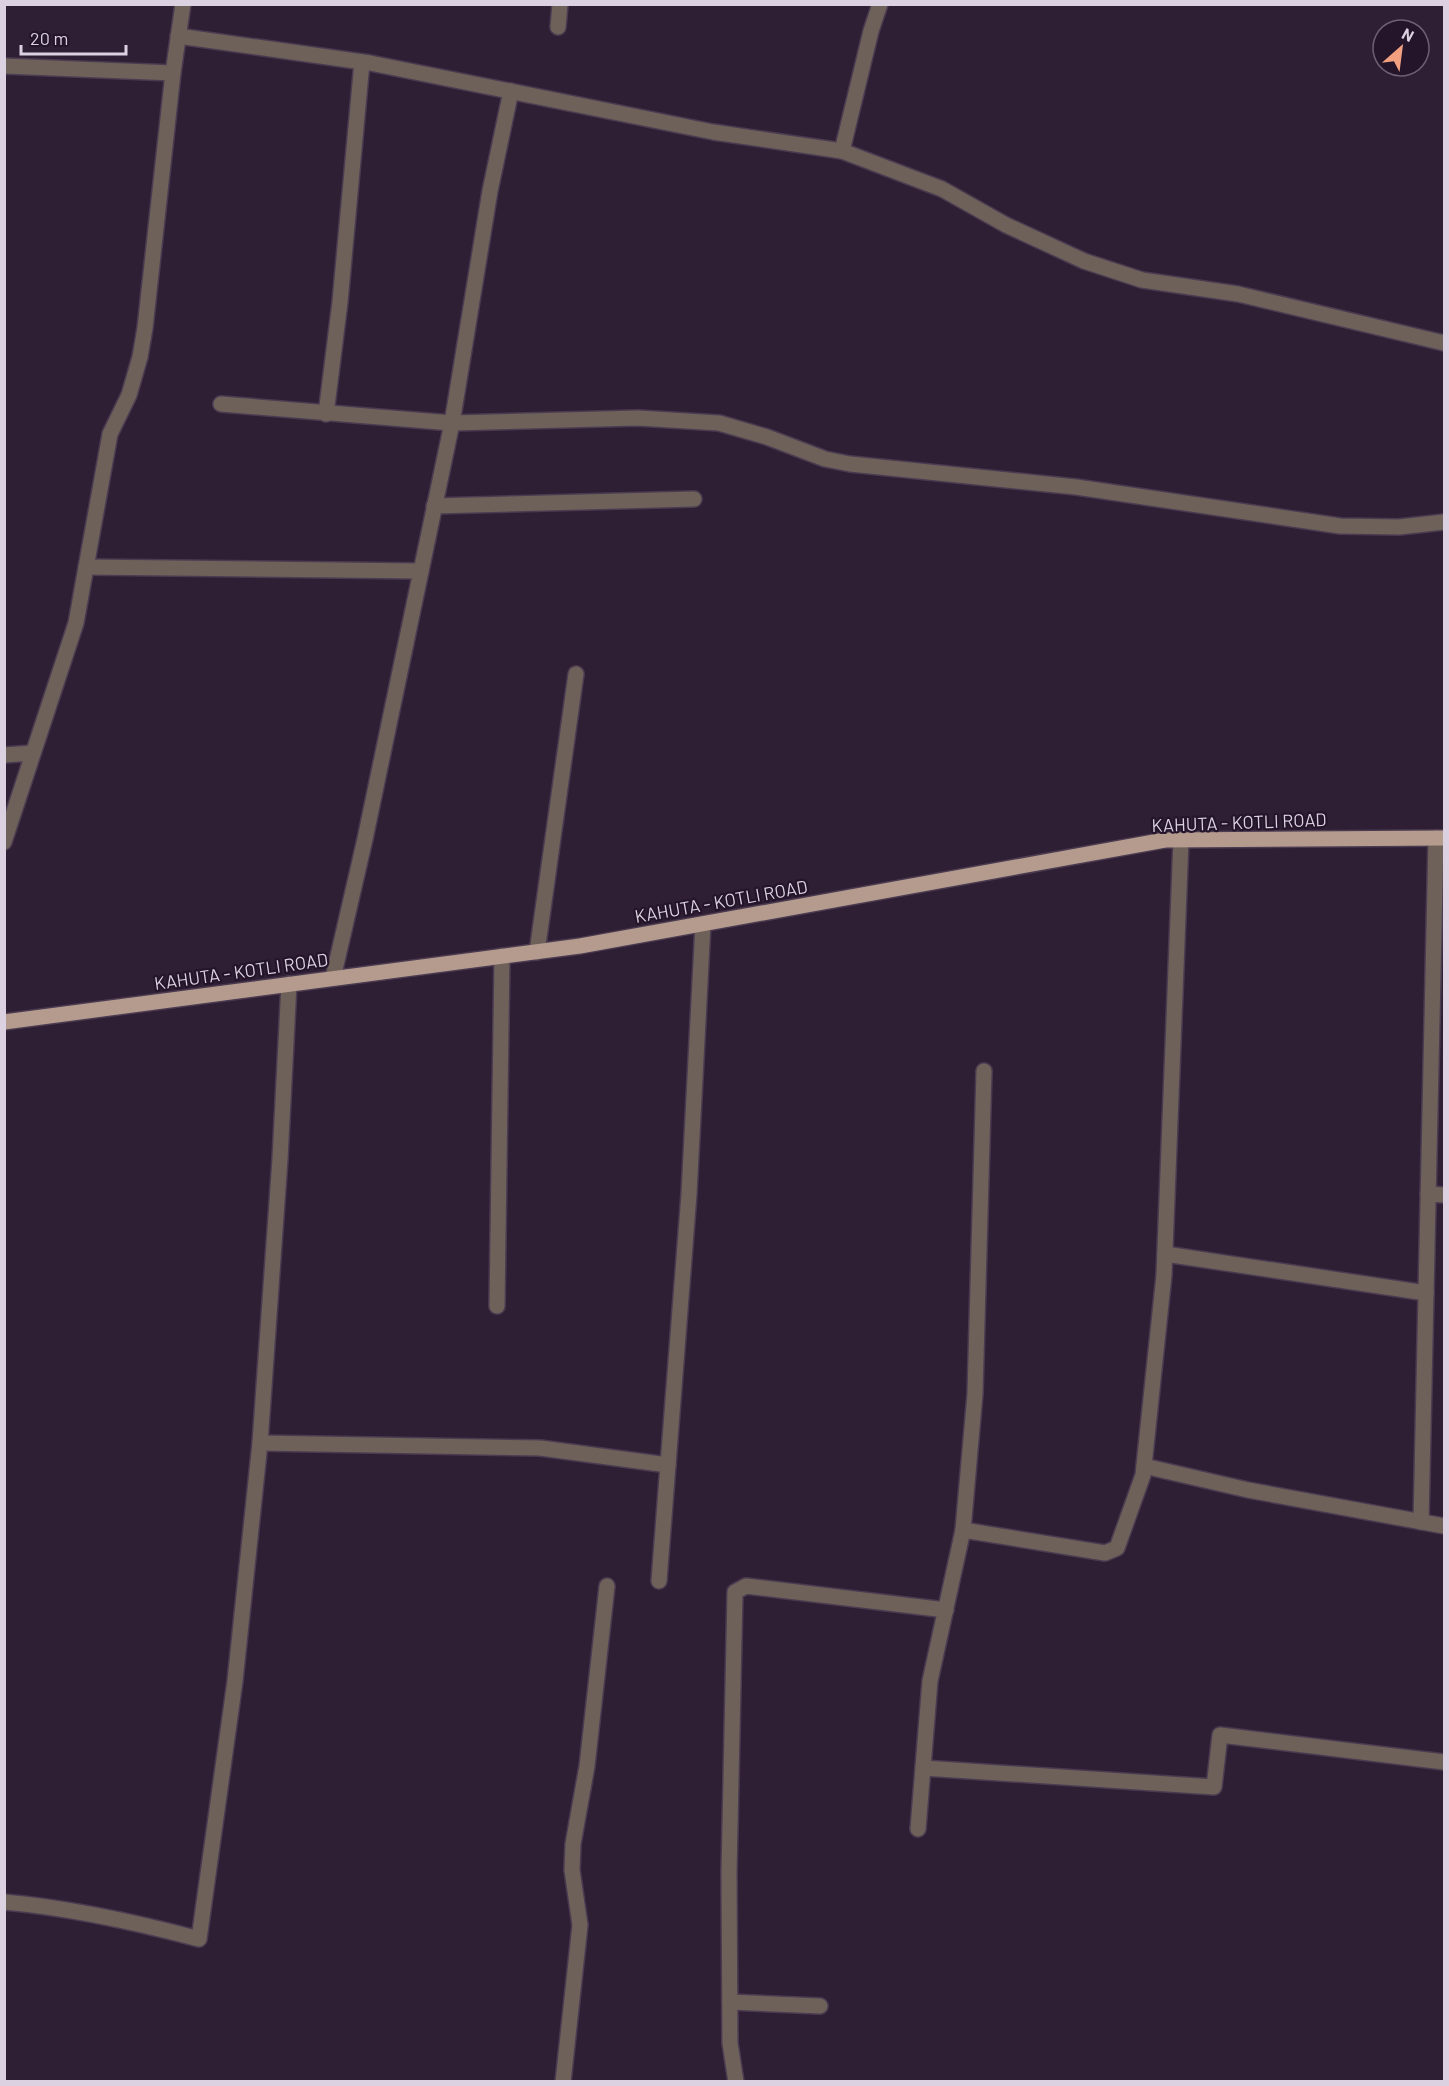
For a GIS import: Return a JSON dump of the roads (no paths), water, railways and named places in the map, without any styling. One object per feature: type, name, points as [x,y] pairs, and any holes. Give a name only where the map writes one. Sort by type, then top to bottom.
[{"type":"main road","name":"KAHUTA - KOTLI ROAD","points":[[4,1022],[580,946],[1165,840],[1440,838]]},
{"type":"street","points":[[4,842],[76,623],[110,434],[129,395],[143,338],[183,4]]},
{"type":"street","points":[[558,27],[560,4]]},
{"type":"street","points":[[842,151],[871,31],[880,4]]},
{"type":"street","points":[[178,36],[362,62],[713,132],[842,151],[942,189],[1006,225],[1084,261],[1142,280],[1238,294],[1444,343]]},
{"type":"street","points":[[326,414],[340,302],[362,62]]},
{"type":"street","points":[[4,66],[173,73]]},
{"type":"street","points":[[333,978],[365,839],[452,423],[490,191],[511,91]]},
{"type":"street","points":[[221,404],[452,423],[638,418],[718,423],[767,437],[825,459],[850,464],[1076,488],[1340,526],[1399,526],[1444,522]]},
{"type":"street","points":[[434,506],[694,499]]},
{"type":"street","points":[[86,567],[421,571]]},
{"type":"street","points":[[537,952],[576,674]]},
{"type":"street","points":[[4,755],[33,753]]},
{"type":"street","points":[[1421,1522],[1428,1194],[1440,838]]},
{"type":"street","points":[[963,1530],[1105,1553],[1117,1548],[1143,1475],[1165,1254],[1181,840]]},
{"type":"street","points":[[659,1581],[689,1194],[703,924]]},
{"type":"street","points":[[497,1306],[502,956]]},
{"type":"street","points":[[4,1902],[55,1907],[199,1939],[235,1681],[260,1443],[280,1159],[289,984]]},
{"type":"street","points":[[918,1829],[930,1681],[963,1530],[975,1394],[984,1071]]},
{"type":"street","points":[[1428,1194],[1444,1195]]},
{"type":"street","points":[[1165,1254],[1426,1293]]},
{"type":"street","points":[[260,1443],[540,1448],[668,1465]]},
{"type":"street","points":[[1144,1466],[1248,1491],[1444,1526]]},
{"type":"street","points":[[563,2082],[580,1925],[572,1870],[573,1844],[587,1766],[607,1586]]},
{"type":"street","points":[[736,2082],[730,2043],[729,1873],[735,1592],[746,1586],[946,1610]]},
{"type":"street","points":[[923,1768],[1214,1787],[1220,1735],[1444,1762]]},
{"type":"street","points":[[730,2002],[820,2006]]}]
